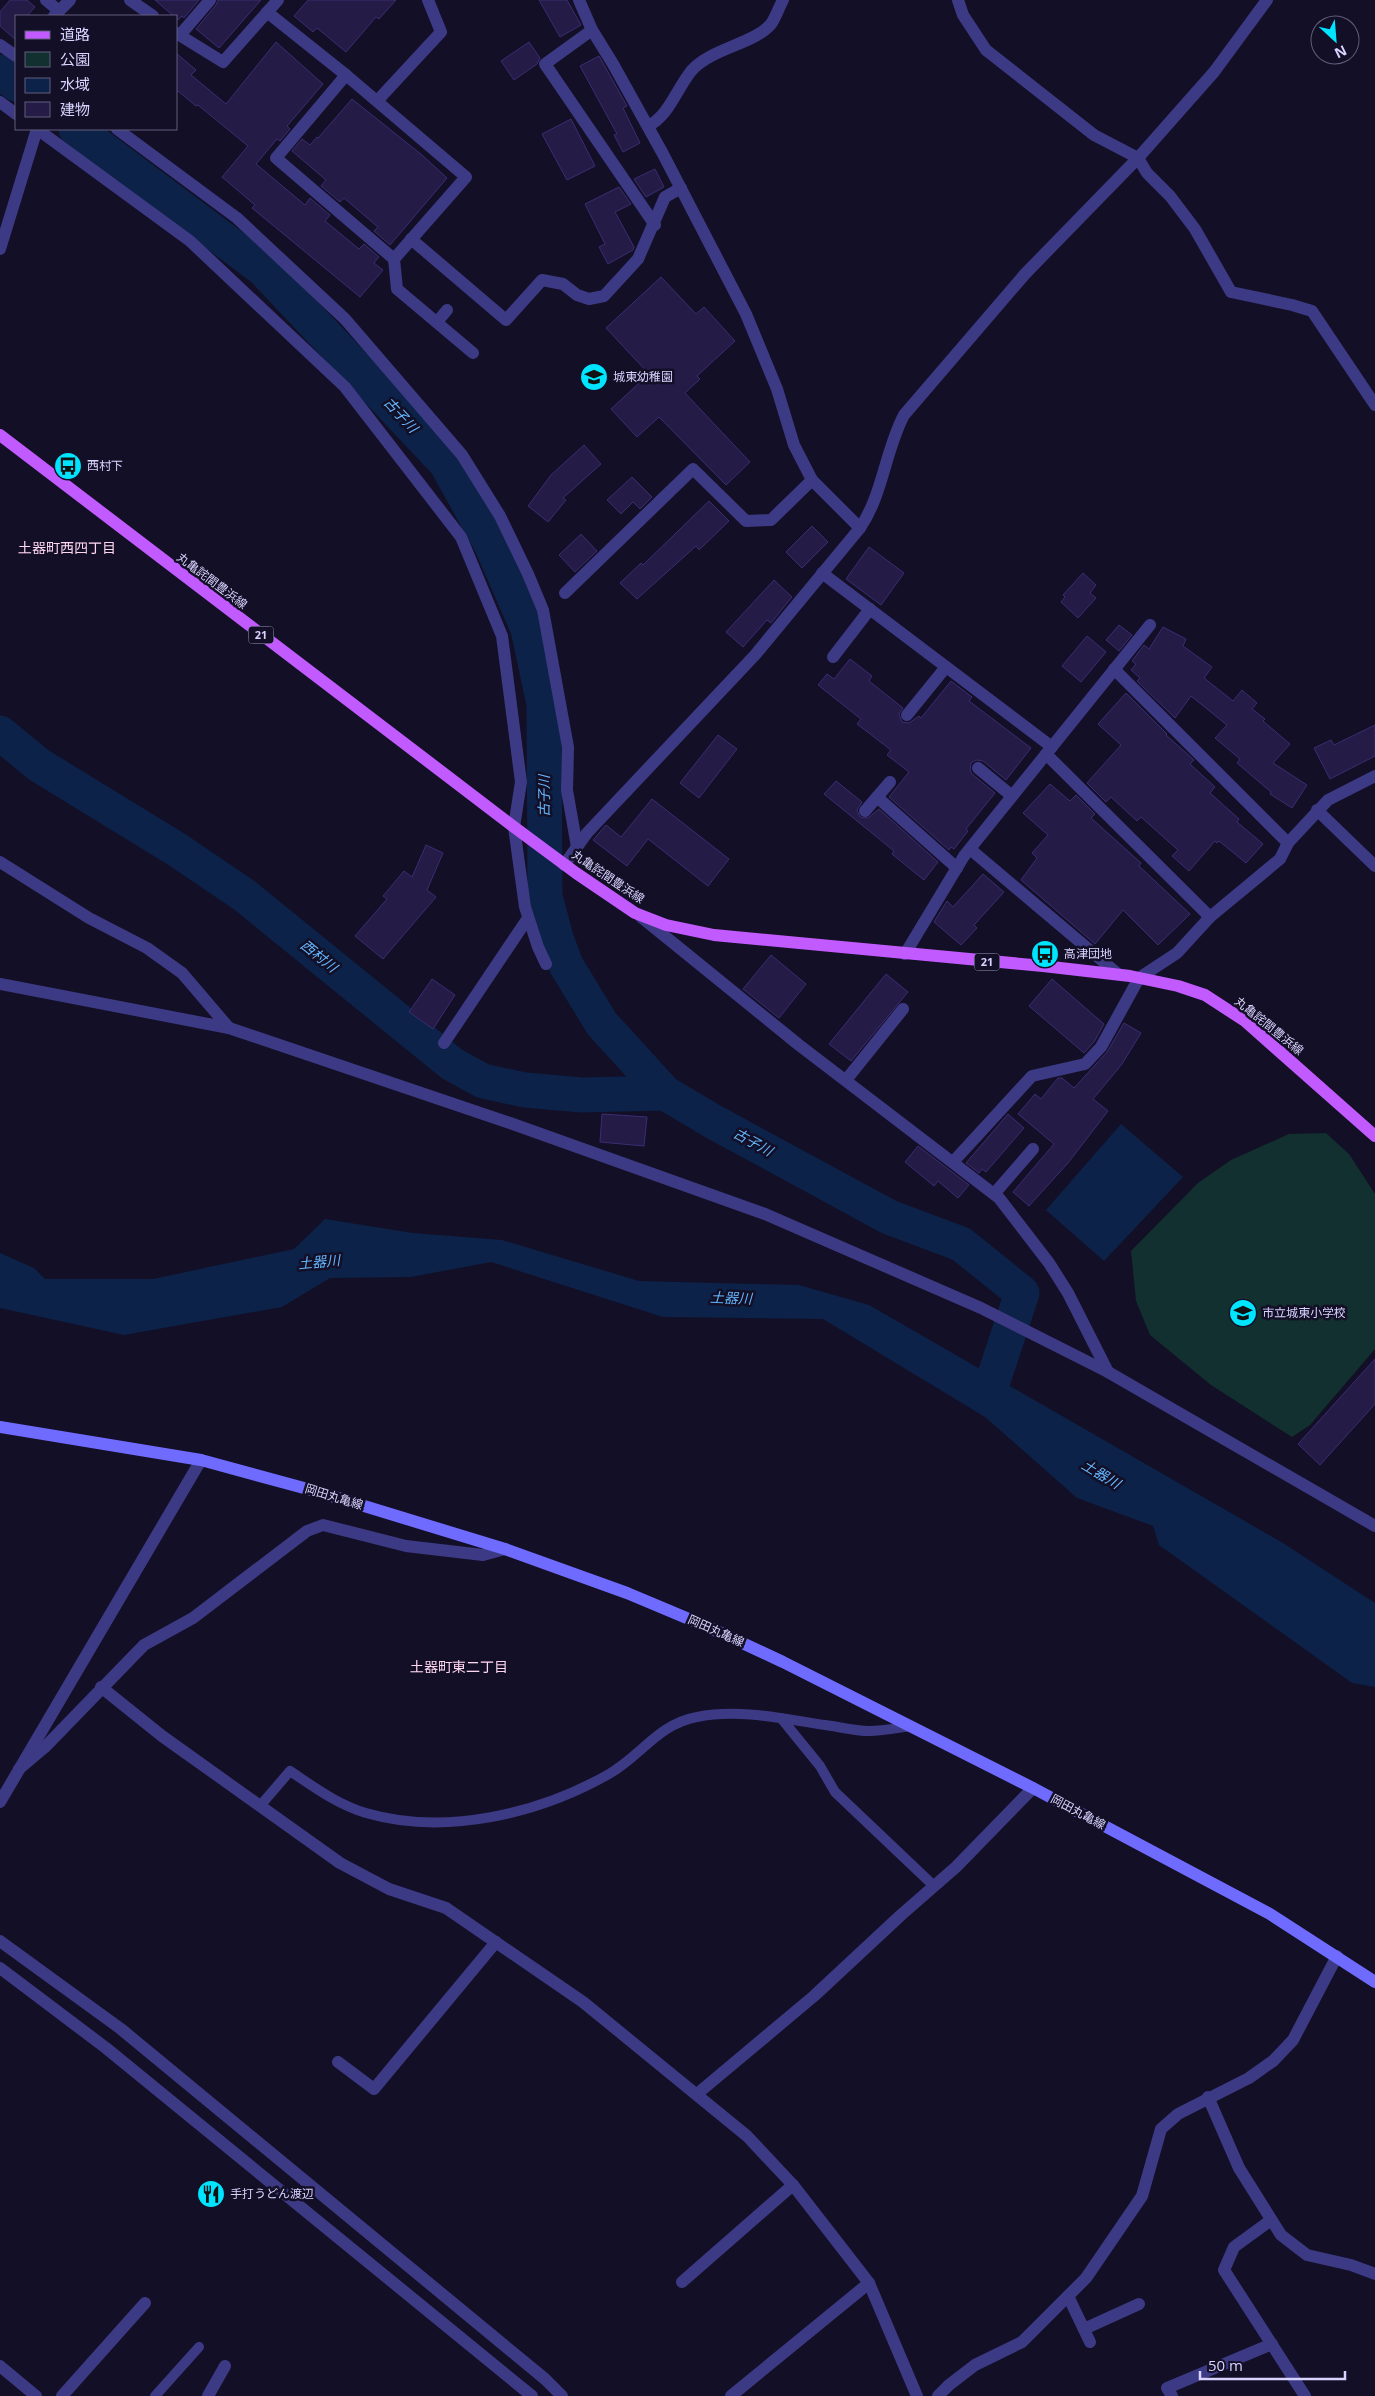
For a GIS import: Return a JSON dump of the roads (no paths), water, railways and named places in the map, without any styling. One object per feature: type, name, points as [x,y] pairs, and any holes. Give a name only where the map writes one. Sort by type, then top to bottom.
[{"type":"main road","name":"丸亀詫間豊浜線","points":[[0,436],[518,830],[635,913],[666,925],[714,936],[1118,974],[1178,986],[1205,995],[1245,1021],[1375,1136]]},
{"type":"main road","name":"岡田丸亀線","points":[[0,1427],[201,1460],[315,1491],[505,1549],[627,1593],[708,1627],[1033,1788],[1270,1914],[1375,1982]]},
{"type":"street","points":[[46,0],[56,14],[70,0]]},
{"type":"street","points":[[130,0],[151,15]]},
{"type":"street","points":[[210,0],[178,34],[223,62],[278,0]]},
{"type":"street","points":[[378,100],[441,32],[428,0]]},
{"type":"street","points":[[579,0],[592,30],[648,126],[746,314],[777,389],[794,445],[812,480],[860,528]]},
{"type":"street","points":[[648,126],[658,122],[692,71],[705,59],[752,36],[770,24],[783,0]]},
{"type":"street","points":[[958,0],[963,15],[986,50],[1094,135],[1138,158],[1147,173],[1170,196],[1195,229],[1231,292],[1312,311],[1375,406]]},
{"type":"street","points":[[564,864],[587,833],[755,656],[860,528],[870,513],[897,429],[904,415],[1025,274],[1138,158],[1214,72],[1267,0]]},
{"type":"street","points":[[267,12],[378,100],[466,177],[394,259]]},
{"type":"street","points":[[592,30],[545,64],[655,225]]},
{"type":"street","points":[[0,45],[15,55]]},
{"type":"street","points":[[346,74],[276,158],[394,259],[397,289],[473,354]]},
{"type":"street","points":[[0,102],[15,113]]},
{"type":"street","points":[[0,249],[37,130]]},
{"type":"street","points":[[38,130],[190,241],[345,387],[461,537],[502,636],[521,782],[518,830],[528,918],[546,964]]},
{"type":"street","points":[[117,130],[237,218],[345,319],[462,455],[500,516],[543,610],[568,747],[567,790],[577,847]]},
{"type":"street","points":[[411,239],[506,320],[542,280],[563,284],[577,295],[588,299],[604,296],[638,259],[655,225],[665,197],[681,188]]},
{"type":"street","points":[[437,322],[447,310]]},
{"type":"street","points":[[565,593],[693,469],[746,521],[771,520],[812,480]]},
{"type":"street","points":[[822,573],[946,667],[1049,751],[1210,917]]},
{"type":"street","points":[[834,657],[870,609]]},
{"type":"street","points":[[905,954],[970,849],[1150,625]]},
{"type":"street","points":[[907,715],[946,667]]},
{"type":"street","points":[[1114,669],[1288,843]]},
{"type":"street","points":[[978,768],[1012,796]]},
{"type":"street","points":[[953,1162],[1032,1076],[1084,1064],[1101,1047],[1139,978],[1177,954],[1210,917],[1280,859],[1288,843],[1328,800],[1375,776]]},
{"type":"street","points":[[865,812],[890,782]]},
{"type":"street","points":[[877,797],[957,868]]},
{"type":"street","points":[[1318,810],[1375,866]]},
{"type":"street","points":[[970,849],[1118,974]]},
{"type":"street","points":[[0,862],[89,918],[148,948],[182,973],[229,1028]]},
{"type":"street","points":[[635,913],[999,1198],[1049,1263],[1068,1293],[1108,1372]]},
{"type":"street","points":[[444,1043],[528,918]]},
{"type":"street","points":[[0,984],[229,1028],[286,1049],[417,1090],[765,1214],[981,1308],[1108,1372],[1375,1526]]},
{"type":"street","points":[[846,1080],[904,1009]]},
{"type":"street","points":[[994,1194],[1033,1149]]},
{"type":"street","points":[[0,1802],[201,1460]]},
{"type":"street","points":[[19,1769],[45,1747],[101,1687],[144,1645],[193,1618],[307,1531],[323,1525],[406,1546],[482,1555],[505,1549]]},
{"type":"street","points":[[101,1687],[162,1736],[340,1863],[389,1889],[446,1908],[583,2002],[747,2136],[793,2185],[869,2283],[917,2396]]},
{"type":"street","points":[[697,2094],[814,1996],[956,1868],[1033,1788]]},
{"type":"street","points":[[0,1941],[121,2029],[545,2379],[562,2396]]},
{"type":"street","points":[[338,2062],[374,2089],[496,1942]]},
{"type":"street","points":[[938,2396],[975,2365],[1022,2342],[1086,2278],[1142,2196],[1161,2129],[1178,2114],[1208,2097],[1249,2078],[1273,2061],[1293,2040],[1337,1956]]},
{"type":"street","points":[[0,1968],[106,2048],[532,2396]]},
{"type":"street","points":[[1208,2097],[1239,2168],[1281,2235],[1307,2255],[1350,2265],[1375,2274]]},
{"type":"street","points":[[682,2282],[793,2185]]},
{"type":"street","points":[[1271,2220],[1234,2247],[1224,2270],[1305,2396]]},
{"type":"street","points":[[731,2396],[869,2283]]},
{"type":"street","points":[[1068,2296],[1090,2342]]},
{"type":"street","points":[[62,2396],[146,2303]]},
{"type":"street","points":[[1084,2329],[1139,2304]]},
{"type":"street","points":[[1172,2396],[1167,2388],[1272,2344]]},
{"type":"street","points":[[208,2396],[225,2366]]},
{"type":"street","points":[[1,2368],[36,2396]]},
{"type":"lane","points":[[260,1806],[290,1771],[333,1799],[365,1813],[431,1823],[482,1819],[539,1805],[576,1791],[611,1773],[652,1738],[668,1728],[695,1717],[727,1714],[781,1718],[869,1731],[911,1726]]},
{"type":"lane","points":[[781,1718],[820,1766],[835,1792],[934,1886]]},
{"type":"lane","points":[[155,2396],[199,2348]]},
{"type":"water","points":[[1121,1124],[1183,1177],[1104,1261],[1046,1210]]},
{"type":"water","name":"土器川","points":[[325,1219],[413,1233],[502,1240],[639,1281],[799,1285],[869,1305],[1283,1543],[1375,1603],[1375,1687],[1352,1683],[1159,1545],[1153,1526],[1077,1498],[985,1417],[823,1319],[663,1317],[491,1262],[411,1277],[330,1278],[282,1307],[124,1335],[0,1308],[0,1253],[34,1268],[45,1279],[153,1279],[294,1249]]},
{"type":"waterway","name":"古子川","points":[[0,72],[15,83]]},
{"type":"waterway","name":"古子川","points":[[77,130],[263,269],[446,463],[491,544],[528,629],[544,704],[545,896],[556,938],[566,965],[602,1024],[665,1093],[714,1122],[889,1217],[961,1244],[1022,1293],[988,1396]]},
{"type":"waterway","name":"西村川","points":[[0,733],[39,765],[176,849],[244,895],[452,1064],[483,1081],[525,1090],[582,1095],[665,1093]]},
{"type":"place","name":"城東幼稚園","points":[[594,377]]},
{"type":"place","name":"西村下","points":[[68,466]]},
{"type":"place","name":"高津団地","points":[[1045,954]]},
{"type":"place","name":"市立城東小学校","points":[[1243,1313]]},
{"type":"place","name":"手打うどん渡辺","points":[[211,2194]]},
{"type":"district","name":"土器町西四丁目","points":[[67,548]]},
{"type":"district","name":"土器町東二丁目","points":[[459,1667]]}]
